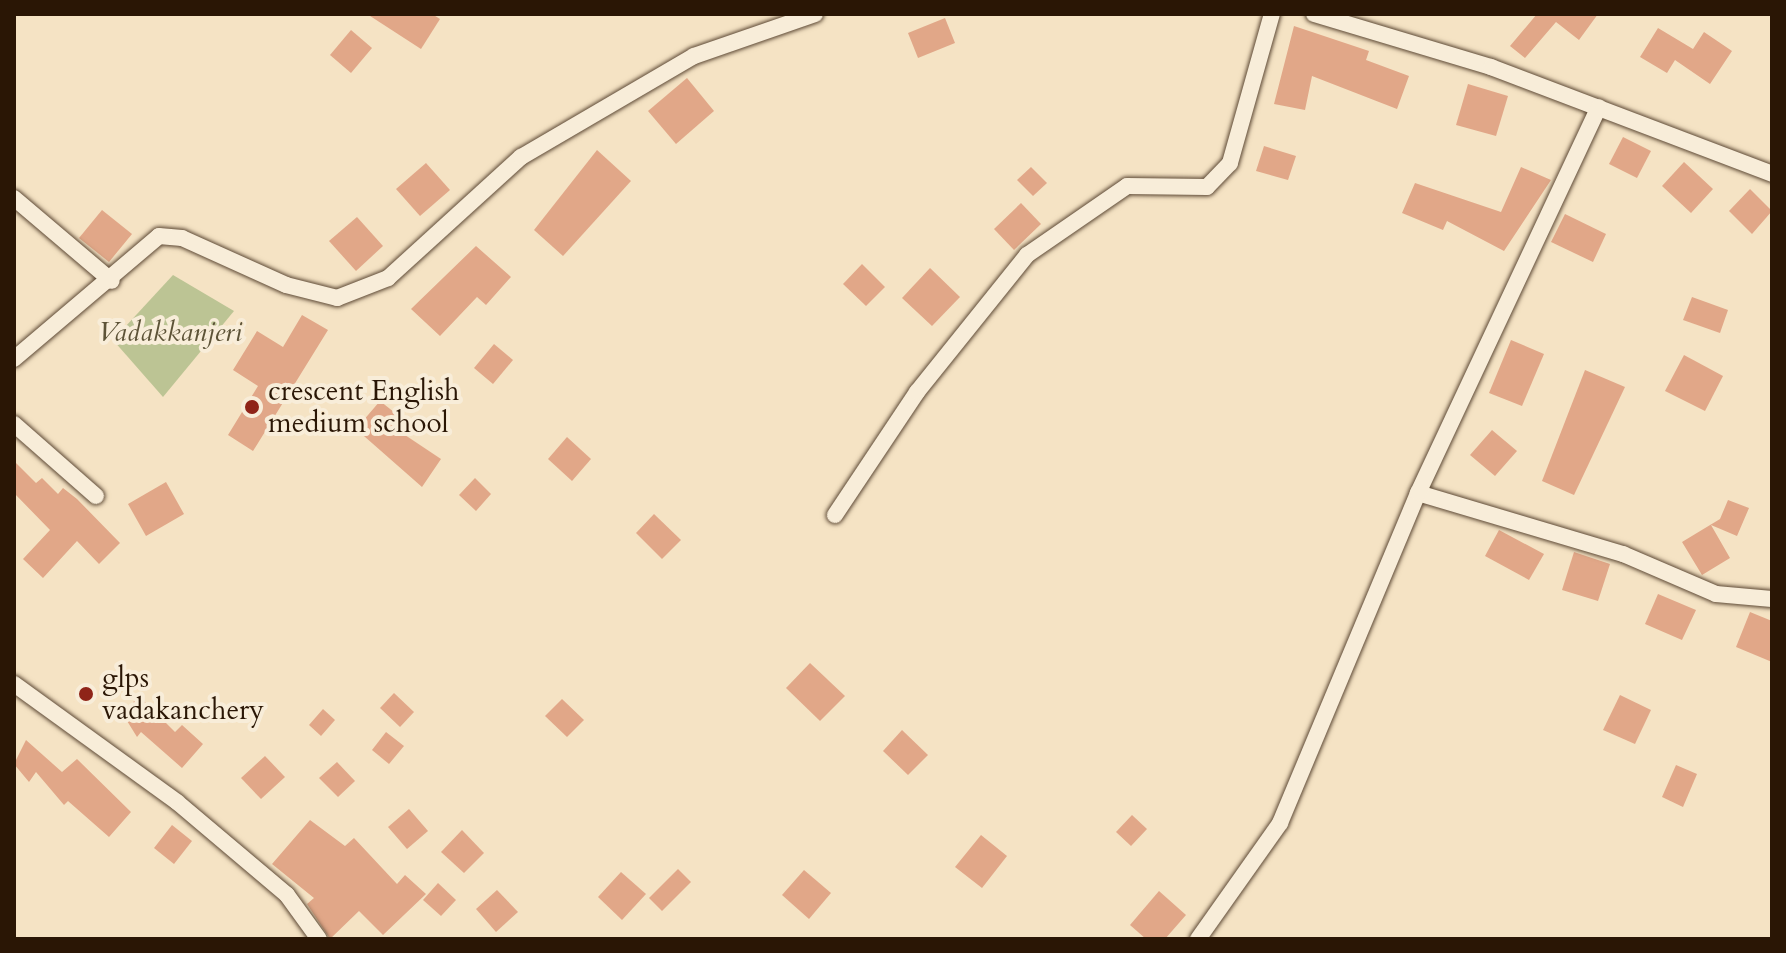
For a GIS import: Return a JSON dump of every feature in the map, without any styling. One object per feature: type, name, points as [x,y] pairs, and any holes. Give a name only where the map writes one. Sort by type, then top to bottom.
[{"type":"street","points":[[14,359],[112,281],[159,236],[182,238],[286,285],[337,298],[388,278],[521,157],[694,56],[815,14]]},
{"type":"street","points":[[835,515],[917,392],[1027,255],[1127,186],[1207,187],[1230,163],[1272,14]]},
{"type":"street","points":[[1314,14],[1599,107],[1772,174]]},
{"type":"street","points":[[1198,939],[1280,823],[1418,493],[1599,107]]},
{"type":"street","points":[[14,198],[112,281]]},
{"type":"street","points":[[14,424],[96,496]]},
{"type":"street","points":[[1418,493],[1623,554],[1716,594],[1772,599]]},
{"type":"street","points":[[14,684],[177,802],[287,895],[319,939]]},
{"type":"green space","name":"Vadakkanjeri","points":[[173,275],[234,311],[163,397],[113,340]]},
{"type":"building","points":[[367,14],[432,14],[440,19],[421,49]]},
{"type":"building","points":[[1537,14],[1598,14],[1579,40],[1556,22],[1525,58],[1510,46]]},
{"type":"building","points":[[945,18],[955,43],[918,58],[908,33]]},
{"type":"building","points":[[1294,26],[1369,51],[1366,60],[1409,76],[1397,109],[1312,76],[1305,110],[1274,104]]},
{"type":"building","points":[[1658,28],[1693,49],[1704,32],[1732,51],[1710,84],[1675,60],[1667,73],[1640,57]]},
{"type":"building","points":[[351,30],[372,48],[351,73],[330,55]]},
{"type":"building","points":[[687,78],[714,111],[676,144],[648,111]]},
{"type":"building","points":[[1468,84],[1508,96],[1496,136],[1456,125]]},
{"type":"building","points":[[1623,137],[1651,151],[1637,178],[1609,164]]},
{"type":"building","points":[[1264,146],[1296,156],[1288,180],[1256,171]]},
{"type":"building","points":[[597,150],[631,181],[563,256],[534,230]]},
{"type":"building","points":[[1684,162],[1713,189],[1691,213],[1662,186]]},
{"type":"building","points":[[426,163],[450,190],[420,216],[396,189]]},
{"type":"building","points":[[1031,167],[1047,183],[1033,196],[1017,180]]},
{"type":"building","points":[[1521,167],[1551,180],[1504,251],[1447,221],[1443,230],[1402,213],[1415,183],[1501,212]]},
{"type":"building","points":[[1750,189],[1772,211],[1752,234],[1729,211]]},
{"type":"building","points":[[1021,203],[1041,224],[1014,250],[994,229]]},
{"type":"building","points":[[102,210],[132,234],[109,262],[79,238]]},
{"type":"building","points":[[1565,214],[1606,234],[1593,262],[1551,242]]},
{"type":"building","points":[[357,217],[383,246],[356,271],[329,241]]},
{"type":"building","points":[[476,246],[511,277],[486,305],[477,297],[440,336],[411,309]]},
{"type":"building","points":[[862,264],[885,287],[866,306],[843,284]]},
{"type":"building","points":[[930,268],[960,297],[932,326],[902,298]]},
{"type":"building","points":[[1692,297],[1728,310],[1720,333],[1683,320]]},
{"type":"building","points":[[302,315],[328,330],[253,451],[228,435],[258,386],[233,370],[257,331],[283,347]]},
{"type":"building","points":[[1511,340],[1544,354],[1522,406],[1489,393]]},
{"type":"building","points":[[494,344],[513,360],[493,384],[474,368]]},
{"type":"building","points":[[1684,355],[1723,376],[1705,411],[1665,391]]},
{"type":"building","points":[[1585,370],[1625,387],[1574,495],[1542,481]]},
{"type":"building","points":[[380,401],[409,424],[402,433],[441,459],[422,487],[356,429]]},
{"type":"building","points":[[1492,430],[1517,451],[1495,476],[1470,455]]},
{"type":"building","points":[[567,437],[591,459],[572,481],[548,459]]},
{"type":"building","points":[[14,461],[36,483],[42,478],[58,494],[63,488],[120,543],[99,564],[77,541],[43,578],[23,559],[50,530],[14,493]]},
{"type":"building","points":[[475,478],[491,494],[476,511],[459,495]]},
{"type":"building","points":[[166,482],[184,514],[146,536],[128,504]]},
{"type":"building","points":[[1728,500],[1749,508],[1737,536],[1711,525],[1730,558],[1702,575],[1682,542],[1720,519]]},
{"type":"building","points":[[654,514],[681,540],[662,559],[636,533]]},
{"type":"building","points":[[1499,530],[1544,554],[1529,580],[1485,556]]},
{"type":"building","points":[[1574,552],[1610,564],[1598,601],[1562,590]]},
{"type":"building","points":[[1658,594],[1696,610],[1682,640],[1645,624]]},
{"type":"building","points":[[1750,612],[1772,621],[1772,662],[1736,647]]},
{"type":"building","points":[[810,663],[845,696],[820,721],[786,688]]},
{"type":"building","points":[[394,693],[414,712],[400,727],[380,708]]},
{"type":"building","points":[[138,695],[175,732],[182,725],[203,744],[182,768],[141,732],[137,737],[124,716]]},
{"type":"building","points":[[1620,695],[1651,710],[1635,744],[1603,730]]},
{"type":"building","points":[[562,699],[584,720],[567,737],[545,716]]},
{"type":"building","points":[[323,709],[335,720],[321,736],[309,725]]},
{"type":"building","points":[[902,730],[928,755],[908,775],[883,751]]},
{"type":"building","points":[[386,732],[404,746],[389,764],[372,750]]},
{"type":"building","points":[[26,740],[62,772],[77,759],[131,812],[109,837],[68,801],[64,805],[36,772],[29,782],[14,764]]},
{"type":"building","points":[[265,756],[285,777],[261,799],[241,778]]},
{"type":"building","points":[[337,762],[355,781],[338,797],[319,778]]},
{"type":"building","points":[[1676,765],[1697,774],[1683,807],[1662,797]]},
{"type":"building","points":[[409,809],[428,831],[407,849],[388,827]]},
{"type":"building","points":[[1132,815],[1147,829],[1131,846],[1116,832]]},
{"type":"building","points":[[310,820],[345,846],[354,838],[397,884],[405,875],[426,894],[383,935],[359,911],[330,939],[307,904],[314,898],[272,864]]},
{"type":"building","points":[[172,825],[192,841],[174,864],[154,848]]},
{"type":"building","points":[[462,830],[484,853],[464,873],[441,852]]},
{"type":"building","points":[[981,835],[1007,856],[982,888],[955,867]]},
{"type":"building","points":[[678,869],[691,882],[662,911],[649,898]]},
{"type":"building","points":[[804,870],[831,893],[809,919],[782,895]]},
{"type":"building","points":[[621,872],[646,894],[622,920],[598,897]]},
{"type":"building","points":[[438,883],[456,900],[441,916],[423,900]]},
{"type":"building","points":[[497,890],[518,912],[496,932],[476,909]]},
{"type":"building","points":[[1159,891],[1186,915],[1165,939],[1146,939],[1130,925]]},
{"type":"place","name":"crescent English medium school","points":[[252,407]]},
{"type":"place","name":"glps vadakanchery","points":[[86,694]]}]
